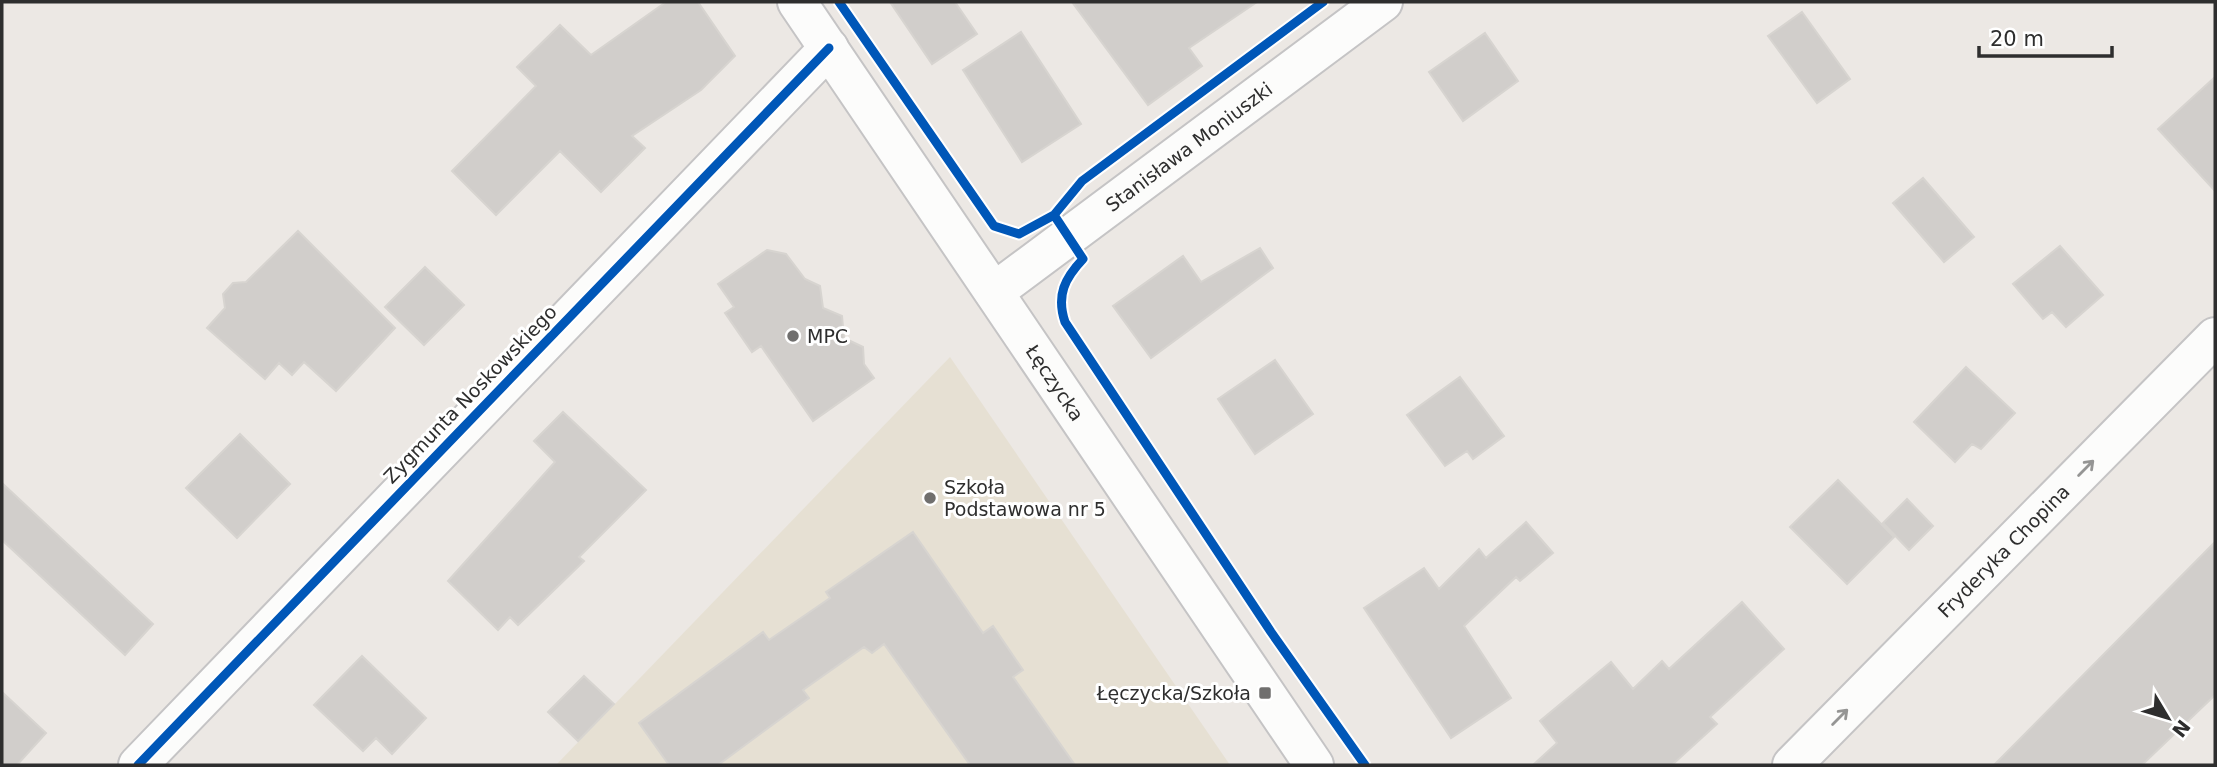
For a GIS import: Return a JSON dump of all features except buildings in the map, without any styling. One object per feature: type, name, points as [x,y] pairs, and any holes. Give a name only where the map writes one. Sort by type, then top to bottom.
[{"type":"street","name":"Łęczycka","points":[[797,2],[1314,765]]},
{"type":"street","name":"Stanisława Moniuszki","points":[[994,292],[1383,2]]},
{"type":"street","name":"Zygmunta Noskowskiego","points":[[138,765],[830,48]]},
{"type":"street","name":"Fryderyka Chopina","points":[[1792,765],[2215,337]]},
{"type":"shaded area","name":"Szkoła Podstawowa nr 5","points":[[950,357],[1230,765],[556,765]]},
{"type":"cycle path","points":[[839,2],[994,226],[1019,234],[1054,215],[1083,259],[1071,273],[1064,288],[1061,303],[1065,322],[1271,632],[1365,765]]},
{"type":"cycle path","points":[[1054,215],[1082,181],[1323,2]]},
{"type":"cycle path","points":[[138,765],[829,48]]},
{"type":"place","name":"MPC","points":[[793,336]]},
{"type":"place","name":"Szkoła Podstawowa nr 5","points":[[930,498]]},
{"type":"place","name":"Łęczycka/Szkoła","points":[[1265,693]]}]
